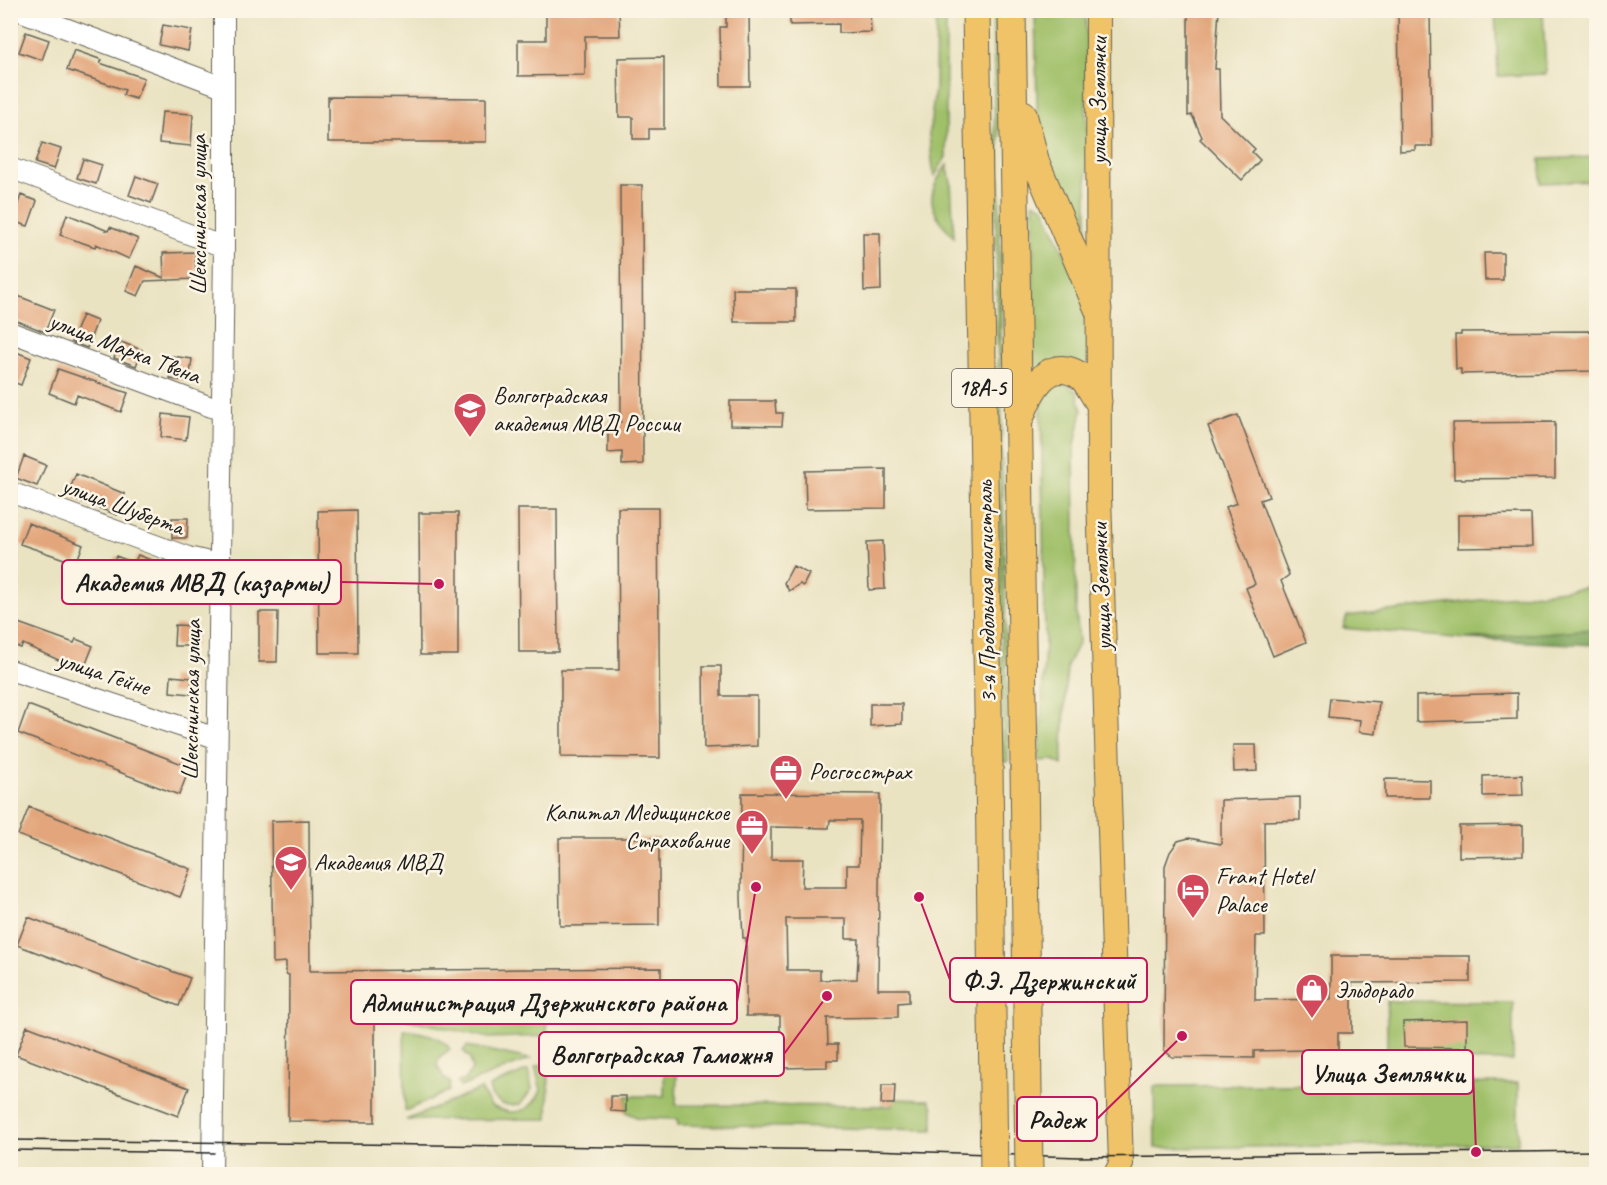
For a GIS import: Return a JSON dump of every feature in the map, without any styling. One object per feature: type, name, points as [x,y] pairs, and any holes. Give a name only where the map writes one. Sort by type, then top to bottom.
[{"type":"highway","name":"3-я Продольная магистраль","points":[[976,10],[994,1174]]},
{"type":"highway","name":"3-я Продольная магистраль","points":[[1012,10],[1029,1174]]},
{"type":"highway","points":[[1012,73],[1036,163],[1098,309]]},
{"type":"highway","points":[[1018,423],[1029,395],[1042,376],[1062,369],[1081,376],[1098,401]]},
{"type":"main road","name":"улица Землячки","points":[[1098,10],[1098,401],[1107,799],[1122,1171]]},
{"type":"street","points":[[17,10],[223,87]]},
{"type":"street","name":"Шекснинская улица","points":[[212,1174],[218,564],[224,247],[224,10]]},
{"type":"street","points":[[10,168],[224,247]]},
{"type":"street","name":"улица Марка Твена","points":[[10,332],[222,411]]},
{"type":"street","name":"улица Шуберта","points":[[10,492],[188,557],[218,564]]},
{"type":"street","name":"улица Гейне","points":[[10,670],[216,738]]},
{"type":"green space","points":[[936,11],[946,11],[946,157],[934,177],[929,136],[935,88]]},
{"type":"green space","points":[[993,11],[998,11],[1002,448],[1008,762],[1003,762]]},
{"type":"green space","points":[[1035,11],[1086,11],[1087,238],[1083,241],[1038,152]]},
{"type":"green space","points":[[1495,11],[1543,11],[1546,74],[1498,76]]},
{"type":"green space","points":[[1596,157],[1596,181],[1541,183],[1540,159]]},
{"type":"green space","points":[[947,165],[951,182],[954,237],[939,219],[932,202],[935,186]]},
{"type":"green space","points":[[1033,202],[1044,207],[1086,303],[1090,377],[1034,373]]},
{"type":"green space","points":[[1060,383],[1077,392],[1082,410],[1074,451],[1076,609],[1079,642],[1067,666],[1062,765],[1054,760],[1039,761],[1045,642],[1041,404],[1050,386]]},
{"type":"green space","points":[[1596,586],[1596,629],[1466,639],[1343,628],[1347,616]]},
{"type":"green space","points":[[1596,629],[1596,645],[1466,639]]},
{"type":"green space","points":[[1387,1001],[1513,1002],[1513,1061],[1387,1060]]},
{"type":"green space","points":[[405,1015],[547,1016],[547,1036],[489,1038],[406,1019]]},
{"type":"green space","points":[[404,1030],[436,1037],[450,1049],[440,1057],[437,1064],[444,1078],[450,1082],[449,1091],[405,1111]]},
{"type":"green space","points":[[678,1038],[676,1105],[892,1106],[893,1099],[929,1100],[933,1107],[933,1130],[678,1125],[677,1119],[638,1118],[626,1112],[626,1096],[664,1096],[665,1040]]},
{"type":"green space","points":[[467,1046],[530,1059],[460,1087],[458,1082],[465,1080],[472,1069],[470,1058],[463,1051]]},
{"type":"green space","points":[[549,1063],[548,1119],[406,1120],[481,1089],[490,1105],[505,1111],[520,1111],[532,1104],[541,1090],[535,1067]]},
{"type":"green space","points":[[528,1070],[532,1089],[520,1105],[504,1105],[492,1097],[489,1087]]},
{"type":"green space","points":[[1518,1083],[1518,1144],[1155,1148],[1154,1086]]},
{"type":"building","points":[[546,10],[619,10],[620,36],[585,36],[585,75],[518,76],[518,40],[546,40]]},
{"type":"building","points":[[726,10],[749,10],[750,86],[721,86],[720,27],[726,27]]},
{"type":"building","points":[[790,10],[870,10],[871,32],[839,33],[839,24],[790,25]]},
{"type":"building","points":[[1188,10],[1219,10],[1215,69],[1219,69],[1220,115],[1255,149],[1252,152],[1260,160],[1242,180],[1200,139],[1202,137],[1192,115],[1188,116]]},
{"type":"building","points":[[1398,10],[1430,10],[1432,146],[1415,146],[1415,150],[1400,151]]},
{"type":"building","points":[[163,25],[192,30],[188,51],[159,45]]},
{"type":"building","points":[[26,32],[49,40],[42,60],[19,52]]},
{"type":"building","points":[[74,50],[102,60],[100,63],[144,78],[136,99],[123,95],[125,90],[67,70]]},
{"type":"building","points":[[664,57],[664,129],[649,129],[649,139],[633,139],[633,117],[619,117],[618,58]]},
{"type":"building","points":[[328,97],[486,98],[486,142],[328,142]]},
{"type":"building","points":[[162,112],[193,114],[191,146],[159,143]]},
{"type":"building","points":[[42,143],[61,149],[54,169],[35,163]]},
{"type":"building","points":[[83,159],[102,165],[96,184],[77,178]]},
{"type":"building","points":[[136,176],[158,184],[151,203],[129,195]]},
{"type":"building","points":[[620,185],[642,185],[643,464],[622,465],[622,452],[608,453],[608,422],[621,422]]},
{"type":"building","points":[[21,195],[37,201],[28,226],[12,221]]},
{"type":"building","points":[[67,214],[108,231],[110,227],[138,239],[129,259],[96,244],[95,247],[60,235]]},
{"type":"building","points":[[863,233],[880,233],[881,290],[864,291]]},
{"type":"building","points":[[195,252],[196,279],[145,281],[138,296],[126,291],[136,266],[164,278],[163,253]]},
{"type":"building","points":[[1484,253],[1503,253],[1503,280],[1485,280]]},
{"type":"building","points":[[733,289],[796,289],[796,322],[734,322]]},
{"type":"building","points":[[10,293],[54,310],[45,332],[10,318]]},
{"type":"building","points":[[82,315],[97,321],[87,348],[71,342]]},
{"type":"building","points":[[1592,331],[1596,333],[1596,367],[1592,367],[1592,371],[1461,374],[1461,369],[1456,369],[1455,335],[1461,335],[1461,332]]},
{"type":"building","points":[[121,342],[142,350],[136,366],[114,358]]},
{"type":"building","points":[[14,351],[31,358],[21,385],[10,381],[10,360]]},
{"type":"building","points":[[172,356],[192,359],[189,381],[170,379]]},
{"type":"building","points":[[58,369],[128,393],[121,412],[77,395],[74,403],[49,393]]},
{"type":"building","points":[[730,401],[775,401],[776,413],[783,413],[782,426],[730,425]]},
{"type":"building","points":[[163,414],[189,417],[186,440],[161,437]]},
{"type":"building","points":[[1238,415],[1269,497],[1260,500],[1289,575],[1281,581],[1306,642],[1273,656],[1246,588],[1255,584],[1226,507],[1237,503],[1208,426]]},
{"type":"building","points":[[1555,422],[1555,478],[1454,479],[1453,423]]},
{"type":"building","points":[[24,456],[46,465],[37,486],[16,478]]},
{"type":"building","points":[[886,469],[886,508],[806,509],[805,471]]},
{"type":"building","points":[[76,474],[125,494],[117,515],[67,496]]},
{"type":"building","points":[[618,508],[658,508],[660,758],[561,757],[561,670],[619,670]]},
{"type":"building","points":[[518,509],[557,509],[558,652],[519,652]]},
{"type":"building","points":[[357,510],[358,653],[319,653],[318,511]]},
{"type":"building","points":[[419,513],[458,513],[458,655],[420,655]]},
{"type":"building","points":[[1531,514],[1532,547],[1458,548],[1458,515]]},
{"type":"building","points":[[172,518],[188,518],[187,538],[172,538]]},
{"type":"building","points":[[28,523],[83,545],[76,563],[20,544]]},
{"type":"building","points":[[883,541],[885,589],[869,590],[867,542]]},
{"type":"building","points":[[138,555],[158,563],[152,577],[147,575],[145,579],[136,575],[130,588],[107,578],[116,556],[134,563]]},
{"type":"building","points":[[793,566],[809,574],[803,586],[800,584],[789,591],[784,583]]},
{"type":"building","points":[[259,612],[278,612],[277,662],[259,662]]},
{"type":"building","points":[[10,620],[74,643],[76,639],[93,646],[83,671],[23,644],[21,648],[10,644]]},
{"type":"building","points":[[175,625],[196,626],[195,646],[174,646]]},
{"type":"building","points":[[703,666],[721,666],[721,696],[757,696],[757,746],[704,748]]},
{"type":"building","points":[[171,676],[192,678],[191,694],[170,692]]},
{"type":"building","points":[[1517,693],[1517,719],[1416,722],[1416,696]]},
{"type":"building","points":[[1330,698],[1379,702],[1376,734],[1359,732],[1360,720],[1328,717]]},
{"type":"building","points":[[870,704],[902,704],[902,724],[870,726]]},
{"type":"building","points":[[28,705],[190,767],[179,795],[18,733]]},
{"type":"building","points":[[1233,745],[1256,745],[1257,771],[1234,772]]},
{"type":"building","points":[[1522,775],[1523,795],[1483,796],[1483,776]]},
{"type":"building","points":[[1385,779],[1430,780],[1430,798],[1385,798]]},
{"type":"building","points":[[742,793],[880,794],[878,989],[909,989],[909,1002],[898,1003],[898,1017],[827,1018],[828,1044],[838,1044],[838,1060],[827,1060],[827,1067],[782,1068],[781,1062],[769,1062],[769,1040],[780,1040],[780,1016],[746,1016],[746,938],[743,938]],"holes":[[[830,820],[860,820],[859,865],[847,865],[847,887],[802,887],[803,859],[771,859],[771,827],[829,828]],[[786,919],[846,919],[846,939],[859,939],[857,979],[820,980],[820,970],[787,970]]]},
{"type":"building","points":[[1300,797],[1300,820],[1264,821],[1265,936],[1256,936],[1255,1000],[1331,999],[1331,956],[1470,956],[1470,982],[1352,983],[1352,1033],[1338,1033],[1338,1065],[1316,1065],[1316,1050],[1254,1051],[1254,1058],[1172,1057],[1164,1050],[1165,866],[1170,852],[1178,841],[1189,838],[1221,844],[1221,800]]},
{"type":"building","points":[[29,807],[191,869],[180,897],[18,835]]},
{"type":"building","name":"Академия МВД","points":[[309,820],[310,971],[661,968],[661,1006],[375,1006],[375,1122],[288,1121],[289,975],[286,974],[286,962],[273,963],[271,821]]},
{"type":"building","points":[[1523,825],[1523,856],[1459,857],[1459,826]]},
{"type":"building","points":[[559,838],[659,838],[659,925],[560,926]]},
{"type":"building","points":[[28,917],[190,978],[179,1006],[17,945]]},
{"type":"building","points":[[1467,1020],[1467,1048],[1404,1047],[1403,1022]]},
{"type":"building","points":[[27,1026],[189,1088],[178,1116],[16,1055]]},
{"type":"building","points":[[882,1085],[895,1085],[894,1104],[881,1104]]},
{"type":"building","points":[[611,1096],[626,1096],[626,1112],[611,1111]]},
{"type":"tram line","points":[[10,1140],[871,1150],[1078,1157],[1596,1151]]},
{"type":"tram line","points":[[10,1150],[214,1153]]},
{"type":"place","name":"Волгоградская академия МВД России","points":[[470,438]]},
{"type":"place","name":"Академия МВД (казармы)","points":[[439,584]]},
{"type":"place","name":"Росгосстрах","points":[[786,800]]},
{"type":"place","name":"Капитал Медицинское Страхование","points":[[752,855]]},
{"type":"place","name":"Администрация Дзержинского района","points":[[756,887]]},
{"type":"place","name":"Академия МВД","points":[[291,891]]},
{"type":"place","name":"Ф.Э. Дзержинский","points":[[919,897]]},
{"type":"place","name":"Frant Hotel Palace","points":[[1193,919]]},
{"type":"place","name":"Волгоградская Таможня","points":[[827,996]]},
{"type":"place","name":"Эльдорадо","points":[[1312,1019]]},
{"type":"place","name":"Радеж","points":[[1182,1036]]},
{"type":"place","name":"Улица Землячки","points":[[1476,1152]]}]
